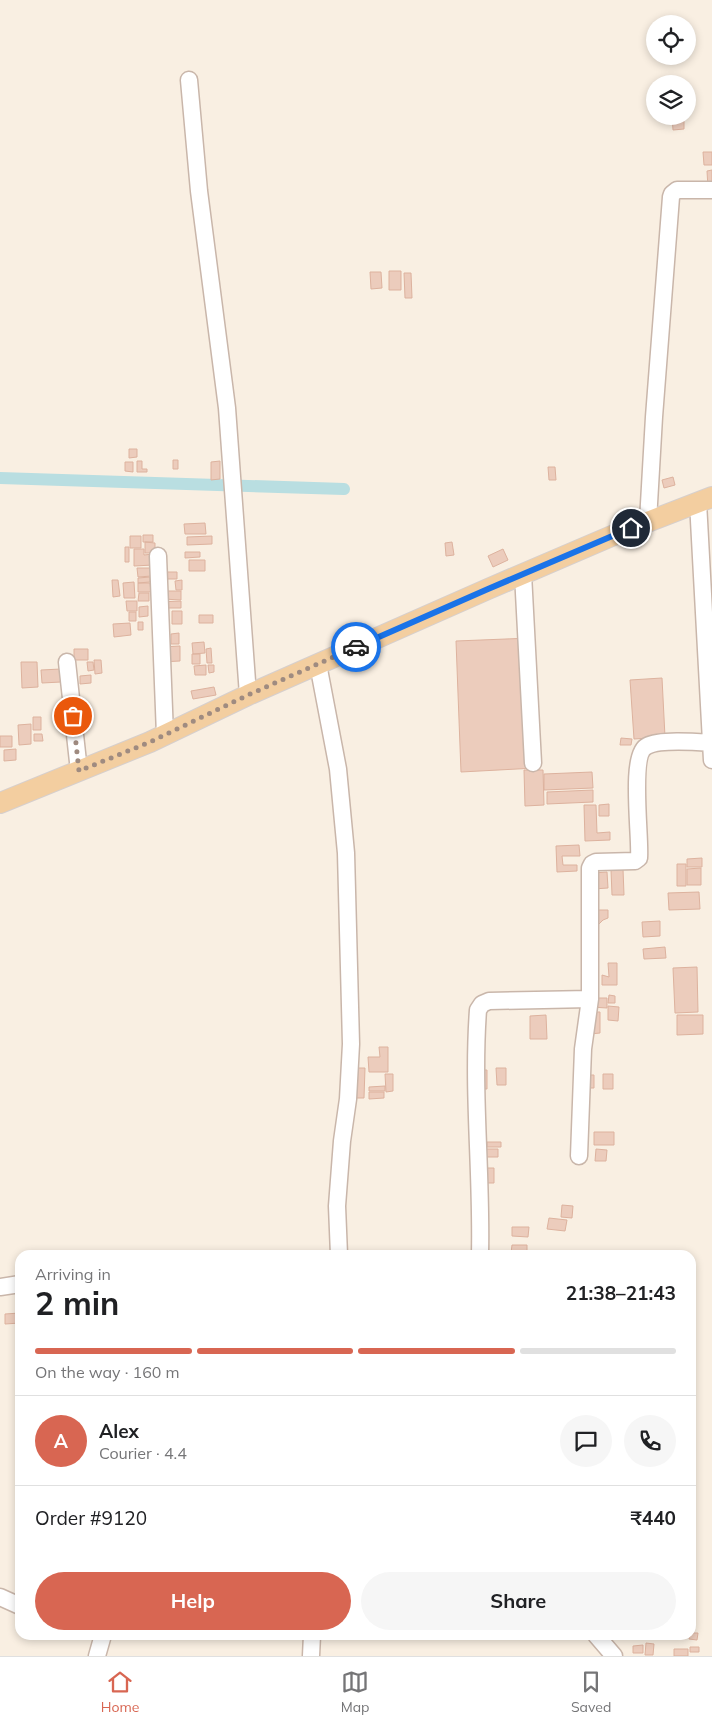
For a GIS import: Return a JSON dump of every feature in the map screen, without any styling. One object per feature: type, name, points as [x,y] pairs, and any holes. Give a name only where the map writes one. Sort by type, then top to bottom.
[{"type":"main road","points":[[0,803],[165,735],[248,695],[523,574],[648,521],[705,500]]},
{"type":"street","points":[[188,80],[198,191],[227,408],[248,695]]},
{"type":"street","points":[[648,521],[671,197],[677,190],[712,190]]},
{"type":"street","points":[[705,500],[712,760]]},
{"type":"street","points":[[158,556],[165,735]]},
{"type":"street","points":[[523,574],[533,763]]},
{"type":"street","points":[[67,662],[79,771]]},
{"type":"street","points":[[318,664],[338,768],[346,853],[351,1044],[337,1206],[338,1250]]},
{"type":"street","points":[[579,1156],[583,1049],[590,999],[590,868],[596,862],[635,861],[639,858],[638,771],[640,752],[646,746],[654,744],[675,742],[711,743]]},
{"type":"street","points":[[480,1250],[482,1207],[475,1066],[478,1010],[482,1004],[489,1001],[584,1001],[590,999]]},
{"type":"street","points":[[0,1287],[15,1285]]},
{"type":"street","points":[[0,1597],[15,1604]]},
{"type":"street","points":[[97,1656],[102,1640]]},
{"type":"street","points":[[311,1656],[312,1640]]},
{"type":"street","points":[[600,1640],[614,1656]]},
{"type":"building","points":[[673,125],[684,125],[684,129],[673,130]]},
{"type":"building","points":[[703,152],[712,152],[712,165],[704,165]]},
{"type":"building","points":[[712,170],[712,188],[708,188],[707,171]]},
{"type":"building","points":[[389,271],[401,271],[401,290],[389,290]]},
{"type":"building","points":[[370,272],[381,272],[382,288],[371,289]]},
{"type":"building","points":[[404,273],[411,273],[412,298],[405,298]]},
{"type":"building","points":[[129,449],[137,449],[137,457],[129,458]]},
{"type":"building","points":[[173,460],[178,460],[178,469],[173,469]]},
{"type":"building","points":[[137,461],[142,461],[142,469],[147,469],[147,472],[137,472]]},
{"type":"building","points":[[220,461],[220,479],[211,480],[211,462]]},
{"type":"building","points":[[125,462],[133,462],[133,472],[125,471]]},
{"type":"building","points":[[548,467],[555,467],[556,480],[549,480]]},
{"type":"building","points":[[673,477],[675,485],[664,488],[662,480]]},
{"type":"building","points":[[205,523],[206,534],[185,534],[184,524]]},
{"type":"building","points":[[143,535],[153,535],[153,542],[143,542]]},
{"type":"building","points":[[130,536],[141,536],[141,548],[130,548]]},
{"type":"building","points":[[212,536],[212,544],[187,545],[187,537]]},
{"type":"building","points":[[145,542],[155,543],[155,553],[145,553]]},
{"type":"building","points":[[452,542],[454,555],[446,556],[445,543]]},
{"type":"building","points":[[125,547],[129,547],[129,562],[125,562]]},
{"type":"building","points":[[134,549],[144,549],[144,555],[153,554],[153,565],[134,566]]},
{"type":"building","points":[[503,549],[508,560],[493,567],[488,556]]},
{"type":"building","points":[[185,552],[200,552],[200,557],[185,558]]},
{"type":"building","points":[[189,560],[205,560],[205,571],[189,571]]},
{"type":"building","points":[[137,568],[152,568],[152,576],[138,577]]},
{"type":"building","points":[[164,572],[177,572],[177,579],[164,579]]},
{"type":"building","points":[[150,577],[150,582],[138,583],[138,578]]},
{"type":"building","points":[[112,580],[118,580],[120,596],[113,597]]},
{"type":"building","points":[[182,580],[182,590],[176,590],[175,581]]},
{"type":"building","points":[[134,582],[135,598],[124,598],[123,583]]},
{"type":"building","points":[[138,583],[150,583],[151,592],[138,592]]},
{"type":"building","points":[[163,591],[181,591],[181,600],[163,599]]},
{"type":"building","points":[[139,593],[149,593],[149,601],[138,601]]},
{"type":"building","points":[[126,601],[137,601],[137,611],[127,611]]},
{"type":"building","points":[[181,601],[181,608],[159,608],[159,602]]},
{"type":"building","points":[[148,606],[148,616],[139,617],[139,607]]},
{"type":"building","points":[[172,611],[182,611],[182,624],[172,624]]},
{"type":"building","points":[[129,612],[136,612],[136,621],[129,621]]},
{"type":"building","points":[[199,615],[213,615],[213,623],[199,623]]},
{"type":"building","points":[[138,622],[143,622],[143,630],[138,630]]},
{"type":"building","points":[[130,623],[131,635],[114,637],[113,624]]},
{"type":"building","points":[[179,633],[179,644],[171,644],[171,634]]},
{"type":"building","points":[[531,638],[536,768],[461,772],[456,641]]},
{"type":"building","points":[[204,642],[205,653],[193,654],[192,643]]},
{"type":"building","points":[[180,646],[180,661],[161,662],[161,647]]},
{"type":"building","points":[[211,648],[212,663],[207,663],[206,649]]},
{"type":"building","points":[[74,649],[88,649],[88,660],[74,660]]},
{"type":"building","points":[[192,654],[200,654],[200,664],[192,664]]},
{"type":"building","points":[[94,660],[101,660],[102,673],[95,674]]},
{"type":"building","points":[[21,662],[37,662],[38,687],[22,688]]},
{"type":"building","points":[[87,662],[93,662],[94,670],[88,671]]},
{"type":"building","points":[[206,665],[206,675],[195,675],[194,666]]},
{"type":"building","points":[[208,665],[214,665],[214,672],[209,673]]},
{"type":"building","points":[[61,669],[61,682],[42,683],[41,670]]},
{"type":"building","points":[[91,675],[91,683],[80,684],[80,676]]},
{"type":"building","points":[[662,678],[665,737],[634,739],[630,680]]},
{"type":"building","points":[[214,687],[216,695],[193,699],[191,691]]},
{"type":"building","points":[[33,717],[41,717],[41,730],[33,730]]},
{"type":"building","points":[[31,724],[31,744],[19,745],[18,725]]},
{"type":"building","points":[[34,734],[42,734],[43,741],[34,741]]},
{"type":"building","points":[[0,736],[12,736],[12,747],[0,747]]},
{"type":"building","points":[[621,738],[632,739],[631,745],[620,745]]},
{"type":"building","points":[[16,749],[16,760],[4,761],[4,750]]},
{"type":"building","points":[[524,770],[543,770],[544,805],[525,806]]},
{"type":"building","points":[[592,772],[593,788],[544,790],[544,774]]},
{"type":"building","points":[[593,790],[593,802],[547,804],[547,792]]},
{"type":"building","points":[[609,804],[609,816],[599,816],[599,805]]},
{"type":"building","points":[[584,805],[596,805],[597,833],[610,832],[610,840],[585,841]]},
{"type":"building","points":[[579,845],[580,856],[562,856],[563,865],[577,865],[577,871],[557,872],[556,846]]},
{"type":"building","points":[[702,858],[702,867],[687,867],[687,859]]},
{"type":"building","points":[[677,864],[686,864],[686,886],[677,886]]},
{"type":"building","points":[[701,868],[701,885],[687,885],[687,869]]},
{"type":"building","points":[[623,869],[624,895],[612,895],[611,870]]},
{"type":"building","points":[[607,872],[608,888],[593,889],[593,873]]},
{"type":"building","points":[[699,892],[700,909],[669,910],[668,893]]},
{"type":"building","points":[[594,910],[608,910],[608,918],[599,924],[594,924]]},
{"type":"building","points":[[660,921],[660,936],[643,937],[642,922]]},
{"type":"building","points":[[665,947],[666,958],[644,959],[643,949]]},
{"type":"building","points":[[608,963],[617,963],[617,985],[602,985],[602,975],[609,977]]},
{"type":"building","points":[[697,967],[698,1012],[675,1013],[673,968]]},
{"type":"building","points":[[609,995],[615,996],[615,1003],[608,1003]]},
{"type":"building","points":[[591,998],[607,998],[607,1008],[591,1007]]},
{"type":"building","points":[[608,1006],[619,1007],[618,1021],[608,1020]]},
{"type":"building","points":[[590,1012],[600,1012],[600,1033],[590,1034]]},
{"type":"building","points":[[546,1015],[547,1039],[530,1039],[530,1016]]},
{"type":"building","points":[[677,1015],[703,1015],[703,1034],[677,1035]]},
{"type":"building","points":[[379,1047],[388,1047],[388,1072],[369,1072],[368,1057],[380,1057]]},
{"type":"building","points":[[351,1068],[365,1068],[364,1098],[350,1098]]},
{"type":"building","points":[[496,1068],[506,1068],[506,1085],[497,1085]]},
{"type":"building","points":[[479,1070],[487,1070],[487,1089],[479,1089]]},
{"type":"building","points":[[385,1074],[393,1074],[393,1091],[386,1092]]},
{"type":"building","points":[[603,1074],[613,1074],[613,1089],[603,1089]]},
{"type":"building","points":[[580,1075],[594,1075],[594,1088],[579,1088]]},
{"type":"building","points":[[385,1086],[385,1091],[369,1091],[369,1087]]},
{"type":"building","points":[[369,1092],[384,1092],[384,1098],[369,1099]]},
{"type":"building","points":[[594,1132],[614,1132],[614,1145],[594,1145]]},
{"type":"building","points":[[487,1142],[501,1142],[501,1147],[487,1147]]},
{"type":"building","points":[[482,1149],[498,1149],[498,1157],[481,1157]]},
{"type":"building","points":[[596,1149],[607,1150],[606,1161],[595,1161]]},
{"type":"building","points":[[481,1168],[494,1168],[494,1183],[482,1183]]},
{"type":"building","points":[[562,1205],[573,1206],[572,1218],[561,1217]]},
{"type":"building","points":[[549,1218],[567,1220],[565,1231],[547,1229]]},
{"type":"building","points":[[512,1227],[529,1227],[528,1237],[512,1236]]},
{"type":"building","points":[[512,1245],[527,1245],[527,1250],[511,1250]]},
{"type":"building","points":[[15,1313],[15,1323],[5,1324],[5,1314]]},
{"type":"building","points":[[646,1643],[654,1644],[653,1655],[645,1655]]},
{"type":"building","points":[[643,1645],[643,1653],[633,1653],[633,1646]]},
{"type":"building","points":[[690,1647],[699,1647],[699,1652],[690,1652]]},
{"type":"building","points":[[674,1649],[688,1649],[688,1656],[674,1656]]},
{"type":"waterway","points":[[0,478],[344,489]]},
{"type":"way so far","points":[[73,716],[79,771],[150,742],[248,695],[356,647]]},
{"type":"route","points":[[356,647],[631,528]]}]
